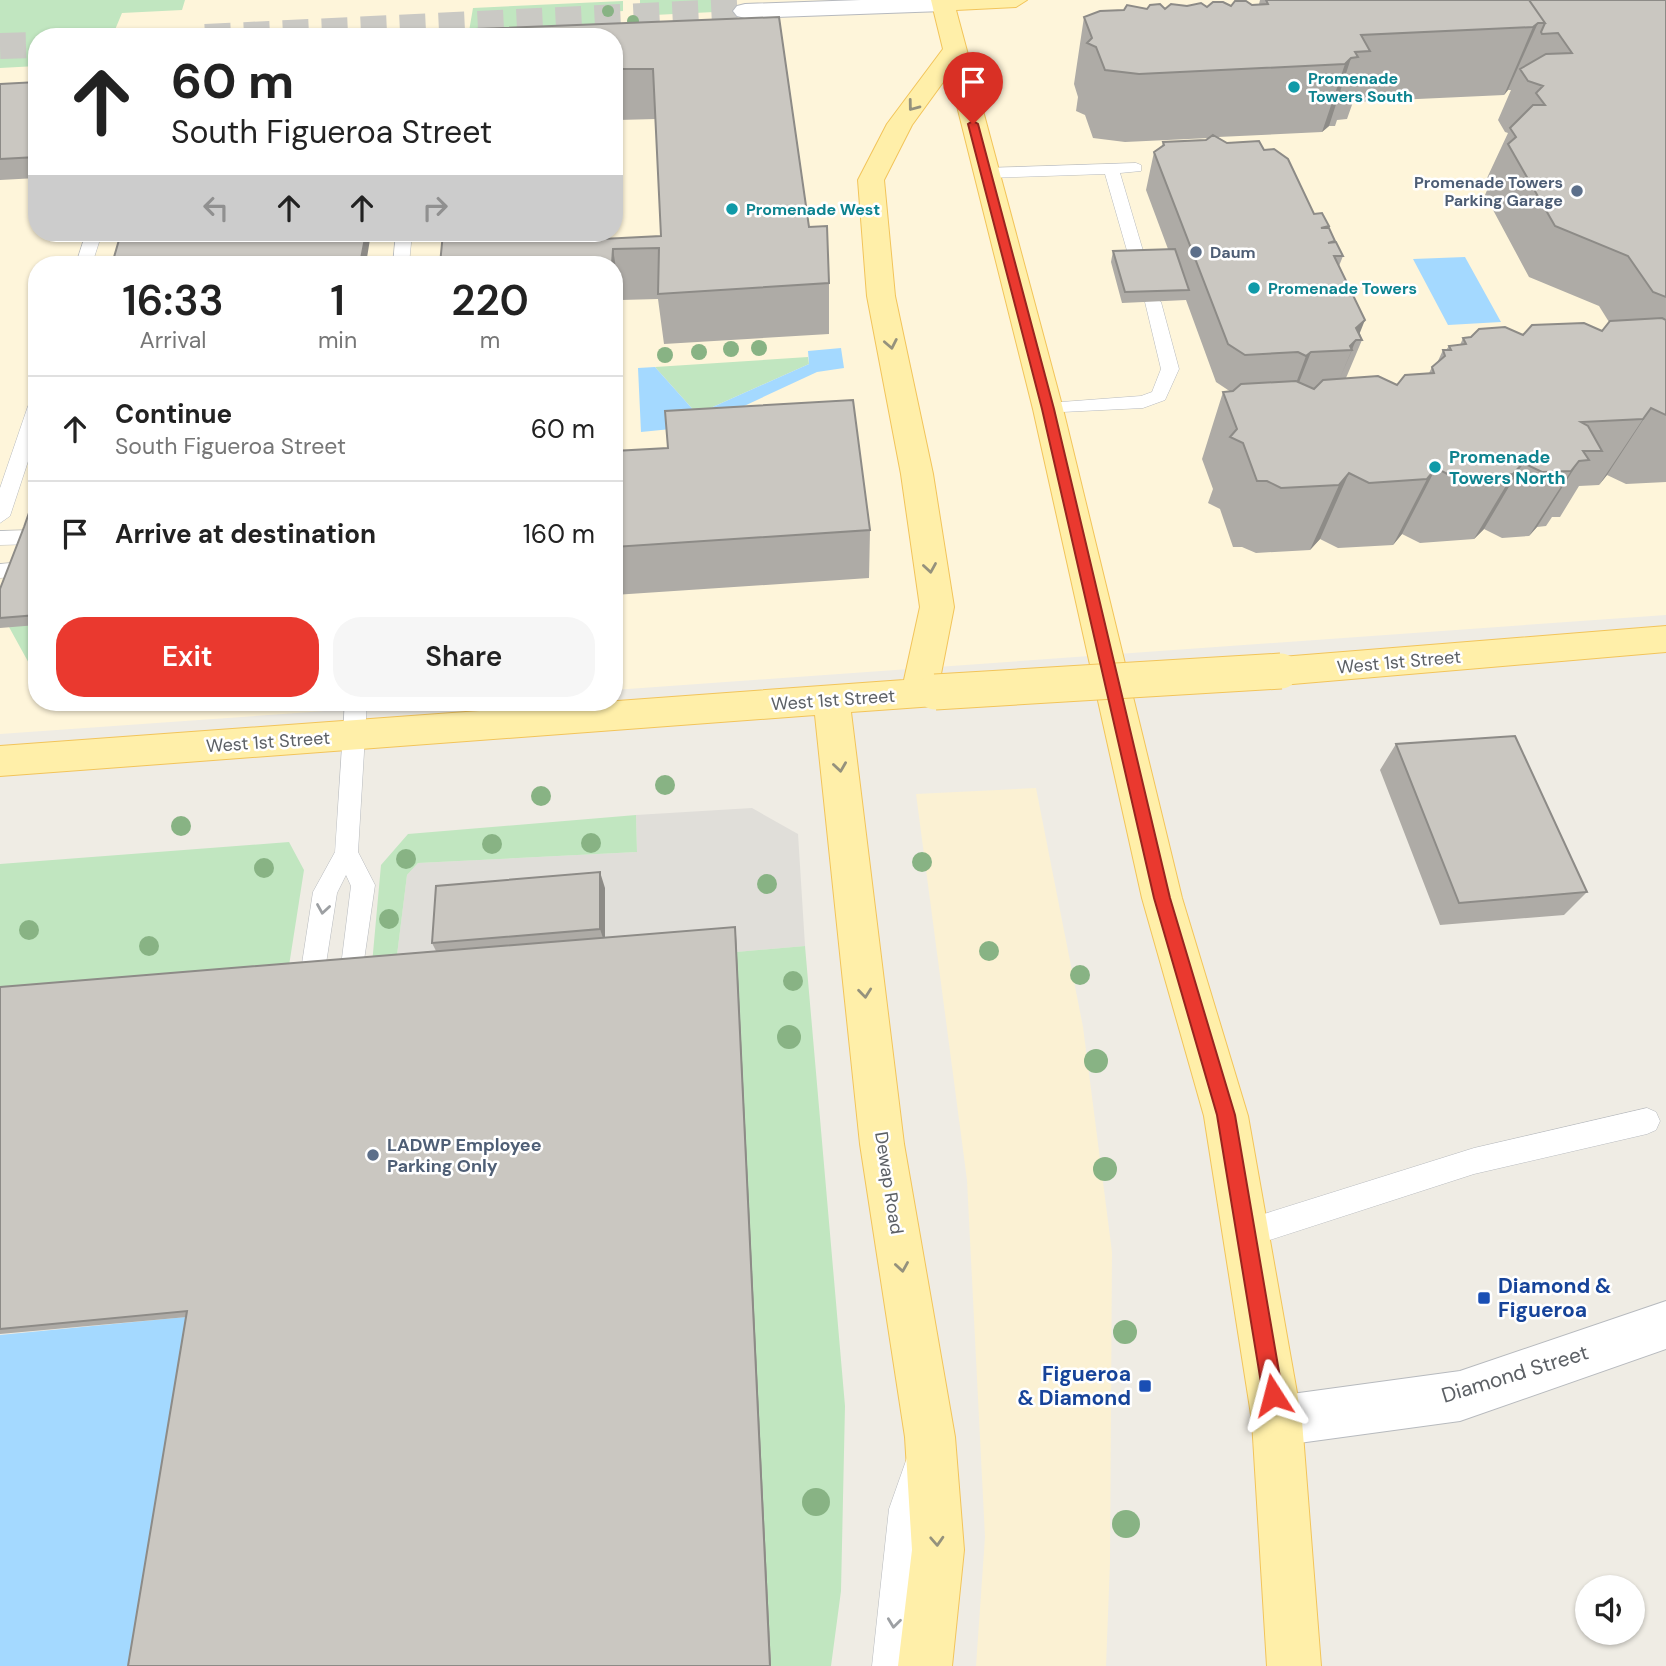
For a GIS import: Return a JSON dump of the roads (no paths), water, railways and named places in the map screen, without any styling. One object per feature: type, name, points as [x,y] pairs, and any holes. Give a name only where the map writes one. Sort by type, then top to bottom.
[{"type":"main road","points":[[1016,0],[942,2],[1048,409],[1154,863],[1226,1115],[1248,1233],[1277,1422],[1294,1666]]},
{"type":"main road","points":[[927,693],[937,607],[918,474],[881,296],[871,180],[900,124],[953,51]]},
{"type":"main road","name":"West 1st Street","points":[[623,707],[831,699],[1281,671],[1666,639]]},
{"type":"main road","name":"Dewap Road","points":[[831,699],[882,1144],[930,1437],[937,1550],[925,1666]]},
{"type":"main road","name":"West 1st Street","points":[[0,761],[354,718],[530,711]]},
{"type":"street","points":[[745,11],[942,2]]},
{"type":"street","name":"Diamond Street","points":[[1277,1422],[1460,1396],[1666,1325]]},
{"type":"lane","points":[[986,173],[1136,168]]},
{"type":"lane","points":[[1111,169],[1138,261]]},
{"type":"lane","points":[[1048,409],[1143,402],[1159,396],[1170,369],[1153,302]]},
{"type":"lane","points":[[0,516],[28,433]]},
{"type":"lane","points":[[0,538],[28,537]]},
{"type":"lane","points":[[0,571],[28,569]]},
{"type":"lane","points":[[313,970],[326,892],[346,853],[354,718]]},
{"type":"lane","points":[[346,853],[363,885],[353,966]]},
{"type":"lane","points":[[1248,1233],[1474,1161],[1647,1121]]},
{"type":"lane","points":[[888,1666],[904,1509],[930,1437]]},
{"type":"water","points":[[1465,257],[1501,322],[1448,325],[1413,259]]},
{"type":"water","points":[[841,348],[844,368],[817,372],[701,426],[641,432],[638,368],[655,367],[697,414],[809,364],[808,351]]},
{"type":"water","points":[[196,1316],[137,1666],[0,1666],[0,1335]]},
{"type":"tunnel","points":[[392,28],[745,11]]},
{"type":"tunnel","points":[[0,46],[28,45]]},
{"type":"place","name":"Promenade Towers South","points":[[1294,87]]},
{"type":"place","name":"Promenade Towers Parking Garage","points":[[1577,191]]},
{"type":"place","name":"Promenade West","points":[[732,209]]},
{"type":"place","name":"Daum","points":[[1196,252]]},
{"type":"place","name":"Promenade Towers","points":[[1254,288]]},
{"type":"place","name":"Promenade Towers North","points":[[1435,467]]},
{"type":"place","name":"LADWP Employee Parking Only","points":[[373,1155]]},
{"type":"place","name":"Diamond & Figueroa","points":[[1484,1298]]},
{"type":"place","name":"Figueroa & Diamond","points":[[1145,1386]]}]
